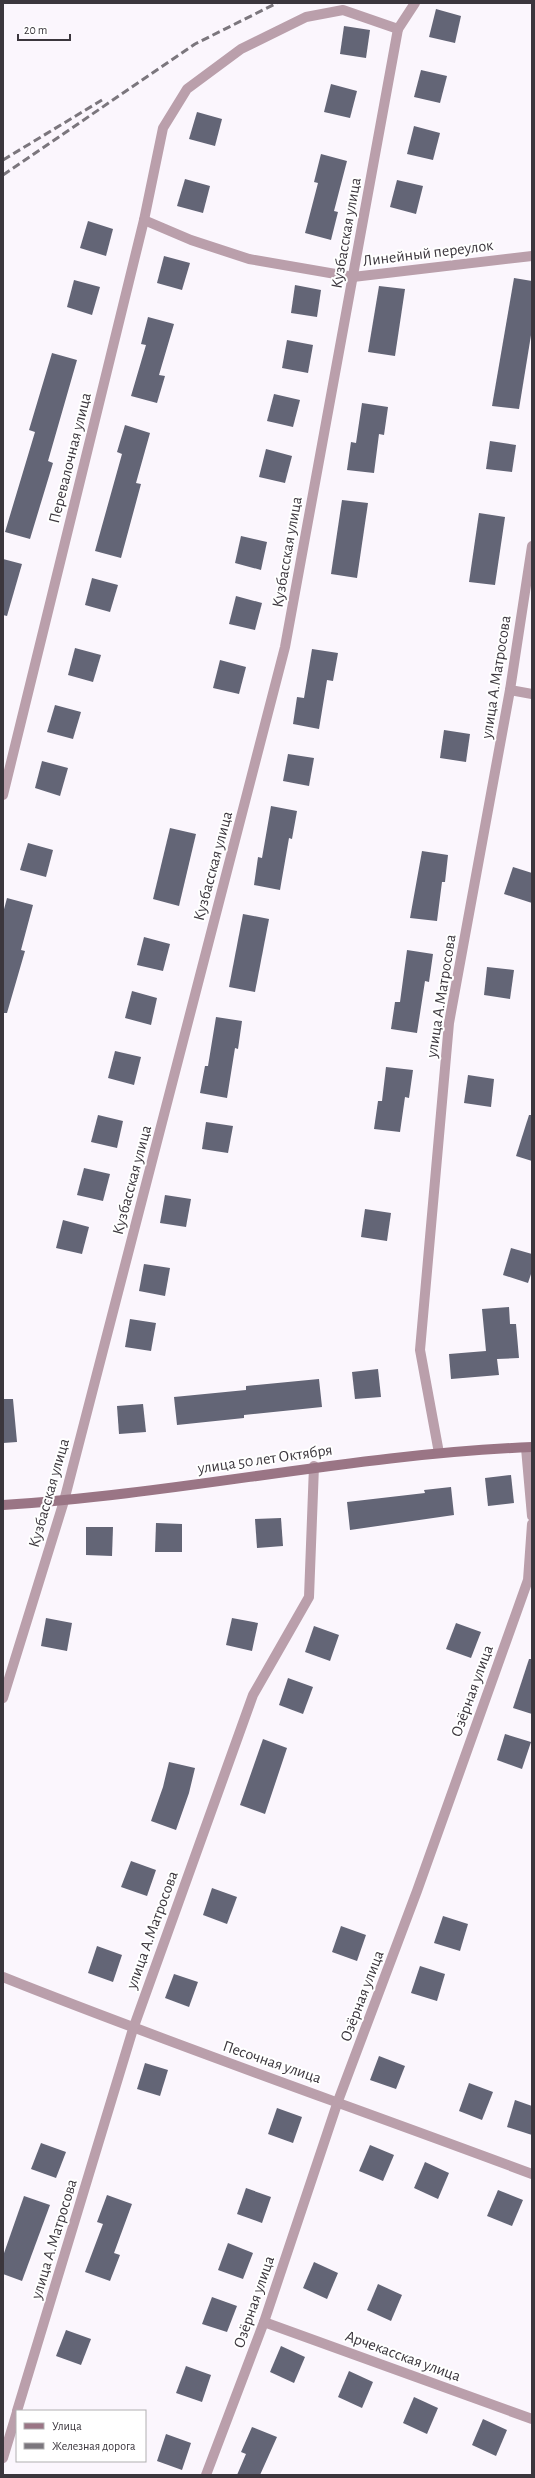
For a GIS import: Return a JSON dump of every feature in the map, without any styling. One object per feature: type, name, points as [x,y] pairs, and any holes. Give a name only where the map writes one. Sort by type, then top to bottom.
[{"type":"main road","name":"улица 50 лет Октября","points":[[3,1505],[64,1501],[314,1466],[439,1453],[529,1447]]},
{"type":"street","points":[[398,29],[415,3]]},
{"type":"street","name":"Перевалочная улица","points":[[3,795],[144,220],[163,128],[187,89],[241,49],[306,17],[343,10],[398,29]]},
{"type":"street","name":"Кузбасская улица","points":[[3,1698],[64,1501],[285,647],[398,29]]},
{"type":"street","name":"Линейный переулок","points":[[144,220],[191,240],[249,259],[353,277],[532,256]]},
{"type":"street","name":"улица А.Матросова","points":[[439,1453],[420,1350],[449,1030],[510,690],[532,546]]},
{"type":"street","points":[[510,690],[532,694]]},
{"type":"street","points":[[529,1447],[532,1516]]},
{"type":"street","name":"улица А.Матросова","points":[[17,2410],[133,2029],[253,1695],[309,1597],[314,1466]]},
{"type":"street","name":"Озёрная улица","points":[[206,2475],[264,2322],[338,2101],[417,1891],[528,1580],[532,1524]]},
{"type":"street","name":"Песочная улица","points":[[3,1978],[133,2029],[338,2101],[532,2174]]},
{"type":"street","name":"Арчекасская улица","points":[[264,2322],[532,2419]]},
{"type":"street","name":"улица А.Матросова","points":[[3,2458],[16,2414]]},
{"type":"building","points":[[436,9],[461,16],[455,43],[429,37]]},
{"type":"building","points":[[344,26],[370,30],[366,58],[340,54]]},
{"type":"building","points":[[421,70],[447,76],[440,103],[414,97]]},
{"type":"building","points":[[331,84],[357,91],[350,118],[324,112]]},
{"type":"building","points":[[197,112],[222,119],[215,146],[189,139]]},
{"type":"building","points":[[414,126],[440,133],[433,160],[407,154]]},
{"type":"building","points":[[321,154],[347,161],[334,211],[338,212],[331,240],[305,233],[318,183],[314,182]]},
{"type":"building","points":[[185,179],[210,186],[203,213],[177,206]]},
{"type":"building","points":[[397,180],[423,186],[416,214],[390,207]]},
{"type":"building","points":[[88,221],[113,229],[106,256],[80,248]]},
{"type":"building","points":[[164,256],[190,263],[182,290],[157,283]]},
{"type":"building","points":[[514,278],[532,281],[532,329],[519,409],[492,406]]},
{"type":"building","points":[[74,280],[100,287],[92,315],[67,307]]},
{"type":"building","points":[[295,285],[321,290],[317,317],[291,313]]},
{"type":"building","points":[[379,286],[405,289],[395,356],[368,352]]},
{"type":"building","points":[[148,317],[174,324],[159,375],[165,376],[157,403],[131,396],[146,345],[141,344]]},
{"type":"building","points":[[287,340],[313,345],[308,373],[282,368]]},
{"type":"building","points":[[52,353],[77,360],[48,461],[53,463],[30,539],[5,532],[35,432],[29,430]]},
{"type":"building","points":[[274,394],[300,400],[293,427],[267,421]]},
{"type":"building","points":[[362,403],[388,407],[384,435],[379,434],[374,473],[347,470],[351,442],[356,443]]},
{"type":"building","points":[[125,425],[150,433],[136,483],[141,484],[121,558],[95,551],[122,454],[117,452]]},
{"type":"building","points":[[490,441],[516,445],[512,472],[486,469]]},
{"type":"building","points":[[266,449],[292,456],[285,483],[259,477]]},
{"type":"building","points":[[342,500],[368,503],[357,578],[331,574]]},
{"type":"building","points":[[479,513],[505,517],[495,585],[469,582]]},
{"type":"building","points":[[241,536],[267,542],[261,570],[235,563]]},
{"type":"building","points":[[3,559],[22,564],[7,616],[3,615]]},
{"type":"building","points":[[92,578],[118,585],[110,612],[85,605]]},
{"type":"building","points":[[236,596],[262,603],[255,630],[229,624]]},
{"type":"building","points":[[75,648],[101,655],[93,682],[68,675]]},
{"type":"building","points":[[312,649],[338,653],[333,681],[327,680],[319,729],[293,724],[297,697],[304,698]]},
{"type":"building","points":[[220,660],[246,667],[239,694],[213,688]]},
{"type":"building","points":[[55,705],[81,712],[73,739],[47,732]]},
{"type":"building","points":[[444,730],[470,734],[466,762],[440,758]]},
{"type":"building","points":[[288,754],[314,758],[309,786],[283,781]]},
{"type":"building","points":[[42,761],[68,768],[60,796],[35,788]]},
{"type":"building","points":[[271,806],[297,811],[292,839],[289,838],[280,890],[254,885],[258,857],[262,858]]},
{"type":"building","points":[[170,828],[196,834],[179,906],[153,899]]},
{"type":"building","points":[[28,843],[53,850],[46,877],[20,870]]},
{"type":"building","points":[[422,851],[448,855],[445,882],[442,882],[437,921],[410,918]]},
{"type":"building","points":[[513,867],[532,873],[532,903],[504,894]]},
{"type":"building","points":[[7,898],[33,905],[21,950],[25,951],[7,1013],[3,1013],[3,913]]},
{"type":"building","points":[[243,914],[269,919],[255,992],[229,987]]},
{"type":"building","points":[[144,937],[170,944],[163,971],[137,965]]},
{"type":"building","points":[[407,950],[433,954],[429,982],[425,981],[417,1033],[391,1029],[395,1002],[400,1002]]},
{"type":"building","points":[[487,967],[514,970],[510,999],[484,995]]},
{"type":"building","points":[[132,991],[157,998],[151,1025],[125,1018]]},
{"type":"building","points":[[216,1017],[242,1021],[238,1049],[235,1048],[227,1098],[200,1093],[205,1066],[208,1066]]},
{"type":"building","points":[[115,1051],[141,1057],[134,1085],[108,1078]]},
{"type":"building","points":[[386,1067],[413,1070],[409,1098],[405,1097],[400,1132],[374,1129],[378,1101],[382,1101]]},
{"type":"building","points":[[468,1075],[494,1079],[491,1107],[464,1103]]},
{"type":"building","points":[[98,1115],[123,1121],[117,1148],[91,1142]]},
{"type":"building","points":[[529,1115],[532,1115],[532,1161],[516,1156]]},
{"type":"building","points":[[206,1122],[233,1126],[228,1153],[202,1149]]},
{"type":"building","points":[[84,1168],[110,1174],[103,1201],[77,1195]]},
{"type":"building","points":[[165,1195],[191,1199],[186,1227],[160,1223]]},
{"type":"building","points":[[365,1209],[391,1213],[387,1241],[361,1237]]},
{"type":"building","points":[[63,1220],[89,1227],[82,1254],[56,1248]]},
{"type":"building","points":[[511,1248],[532,1254],[532,1271],[528,1283],[503,1275]]},
{"type":"building","points":[[144,1264],[170,1268],[165,1296],[139,1291]]},
{"type":"building","points":[[509,1307],[510,1324],[516,1324],[519,1358],[497,1359],[499,1375],[451,1379],[449,1354],[486,1351],[482,1309]]},
{"type":"building","points":[[130,1319],[156,1323],[151,1351],[125,1347]]},
{"type":"building","points":[[378,1369],[381,1397],[355,1399],[352,1372]]},
{"type":"building","points":[[319,1379],[322,1407],[244,1415],[244,1418],[177,1425],[174,1397],[246,1390],[246,1386]]},
{"type":"building","points":[[3,1399],[13,1399],[17,1442],[3,1443]]},
{"type":"building","points":[[143,1404],[146,1432],[119,1434],[117,1406]]},
{"type":"building","points":[[511,1475],[514,1503],[488,1506],[485,1478]]},
{"type":"building","points":[[451,1487],[454,1515],[350,1530],[347,1502],[425,1493],[424,1490]]},
{"type":"building","points":[[281,1518],[283,1546],[257,1548],[255,1519]]},
{"type":"building","points":[[156,1523],[182,1524],[182,1552],[155,1552]]},
{"type":"building","points":[[86,1527],[113,1527],[112,1556],[86,1555]]},
{"type":"building","points":[[46,1618],[72,1623],[67,1651],[41,1646]]},
{"type":"building","points":[[232,1618],[258,1623],[252,1651],[226,1645]]},
{"type":"building","points":[[456,1623],[481,1632],[471,1658],[446,1649]]},
{"type":"building","points":[[314,1626],[339,1635],[330,1661],[305,1652]]},
{"type":"building","points":[[529,1659],[532,1659],[532,1714],[513,1708]]},
{"type":"building","points":[[288,1678],[313,1687],[303,1714],[279,1705]]},
{"type":"building","points":[[505,1734],[531,1742],[522,1769],[497,1760]]},
{"type":"building","points":[[263,1739],[287,1748],[265,1814],[240,1805]]},
{"type":"building","points":[[169,1762],[195,1768],[189,1793],[176,1830],[151,1821],[163,1787]]},
{"type":"building","points":[[131,1861],[156,1870],[147,1896],[121,1887]]},
{"type":"building","points":[[212,1888],[237,1897],[227,1924],[203,1915]]},
{"type":"building","points":[[443,1916],[468,1924],[460,1951],[434,1943]]},
{"type":"building","points":[[341,1926],[366,1935],[357,1961],[332,1952]]},
{"type":"building","points":[[97,1946],[122,1955],[113,1982],[88,1973]]},
{"type":"building","points":[[420,1966],[445,1974],[437,2001],[411,1993]]},
{"type":"building","points":[[174,1974],[198,1982],[189,2007],[165,1998]]},
{"type":"building","points":[[379,2056],[405,2066],[396,2089],[370,2080]]},
{"type":"building","points":[[145,2063],[168,2070],[160,2096],[137,2089]]},
{"type":"building","points":[[469,2083],[493,2092],[482,2120],[459,2111]]},
{"type":"building","points":[[515,2100],[532,2106],[532,2135],[507,2127]]},
{"type":"building","points":[[277,2108],[302,2117],[293,2143],[268,2134]]},
{"type":"building","points":[[41,2143],[66,2152],[56,2178],[31,2169]]},
{"type":"building","points":[[370,2145],[394,2155],[383,2181],[359,2171]]},
{"type":"building","points":[[425,2162],[449,2173],[438,2199],[414,2188]]},
{"type":"building","points":[[246,2188],[271,2197],[262,2223],[237,2214]]},
{"type":"building","points":[[498,2190],[523,2200],[512,2226],[487,2216]]},
{"type":"building","points":[[107,2195],[132,2204],[114,2253],[120,2255],[110,2281],[85,2272],[103,2224],[97,2222]]},
{"type":"building","points":[[24,2196],[50,2205],[22,2281],[3,2274],[3,2256]]},
{"type":"building","points":[[228,2243],[253,2253],[243,2279],[218,2270]]},
{"type":"building","points":[[314,2262],[338,2273],[327,2299],[303,2288]]},
{"type":"building","points":[[378,2284],[402,2295],[391,2321],[367,2310]]},
{"type":"building","points":[[212,2297],[237,2306],[227,2332],[202,2324]]},
{"type":"building","points":[[66,2330],[91,2339],[81,2365],[56,2356]]},
{"type":"building","points":[[281,2346],[305,2357],[294,2383],[270,2372]]},
{"type":"building","points":[[186,2366],[211,2375],[202,2402],[176,2393]]},
{"type":"building","points":[[349,2371],[373,2382],[362,2408],[338,2397]]},
{"type":"building","points":[[414,2397],[438,2408],[427,2434],[403,2423]]},
{"type":"building","points":[[483,2419],[507,2430],[496,2456],[472,2445]]},
{"type":"building","points":[[252,2427],[277,2437],[260,2475],[237,2475],[246,2454],[241,2452]]},
{"type":"building","points":[[166,2434],[191,2443],[182,2470],[157,2461]]},
{"type":"railway","points":[[3,175],[195,44],[277,3]]},
{"type":"railway","points":[[3,160],[102,100]]}]
